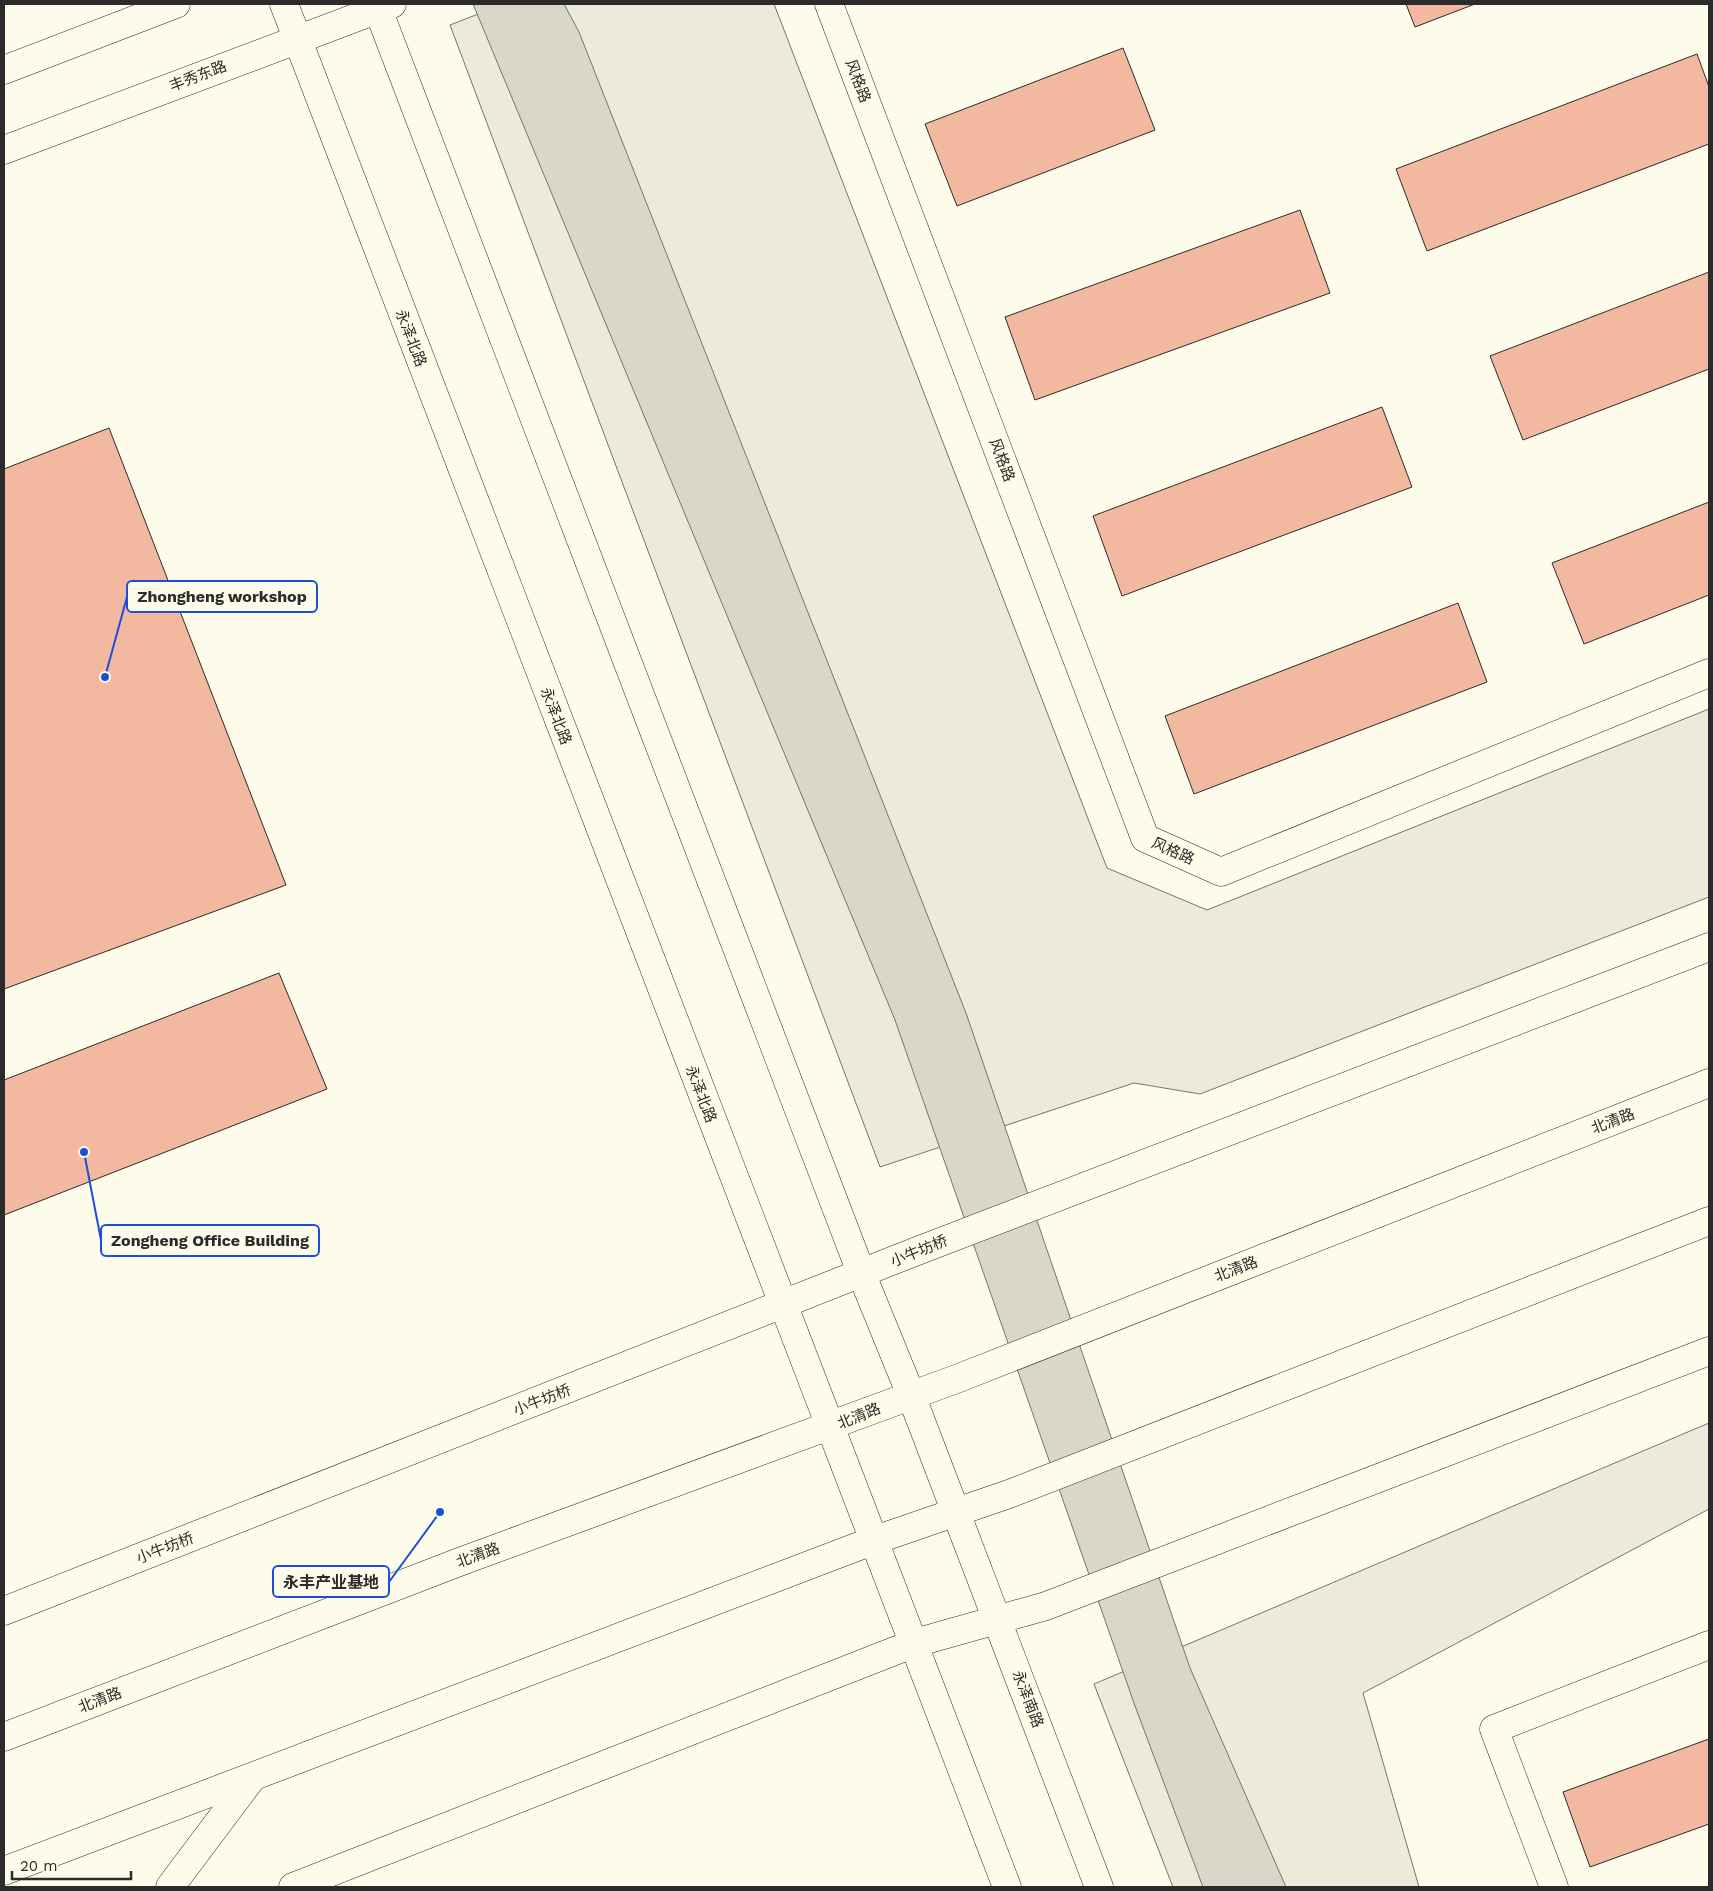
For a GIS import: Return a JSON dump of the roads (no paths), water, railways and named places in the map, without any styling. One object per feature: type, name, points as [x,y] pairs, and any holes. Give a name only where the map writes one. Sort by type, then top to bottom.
[{"type":"street","points":[[4,70],[176,4]]},
{"type":"street","name":"永泽北路","points":[[284,4],[874,1540]]},
{"type":"street","name":"风格路","points":[[829,4],[1145,838],[1221,872],[1709,673]]},
{"type":"street","points":[[382,5],[862,1275],[911,1395]]},
{"type":"street","name":"丰秀东路","points":[[4,150],[382,5]]},
{"type":"street","name":"小牛坊桥","points":[[4,1612],[912,1254],[1709,947]]},
{"type":"street","name":"北清路","points":[[4,1737],[462,1561],[830,1428],[1709,1083]]},
{"type":"street","points":[[4,1871],[251,1779],[874,1540],[1009,1494],[1709,1220]]},
{"type":"street","points":[[293,1887],[915,1644],[1046,1606],[1709,1351]]},
{"type":"street","name":"永泽南路","points":[[911,1395],[1099,1887]]},
{"type":"street","points":[[874,1540],[1007,1887]]},
{"type":"street","points":[[1554,1887],[1494,1729],[1709,1645]]},
{"type":"street","points":[[170,1887],[251,1779]]},
{"type":"place","name":"Zhongheng workshop","points":[[105,677]]},
{"type":"place","name":"Zongheng Office Building","points":[[84,1152]]},
{"type":"place","name":"永丰产业基地","points":[[440,1512]]}]
